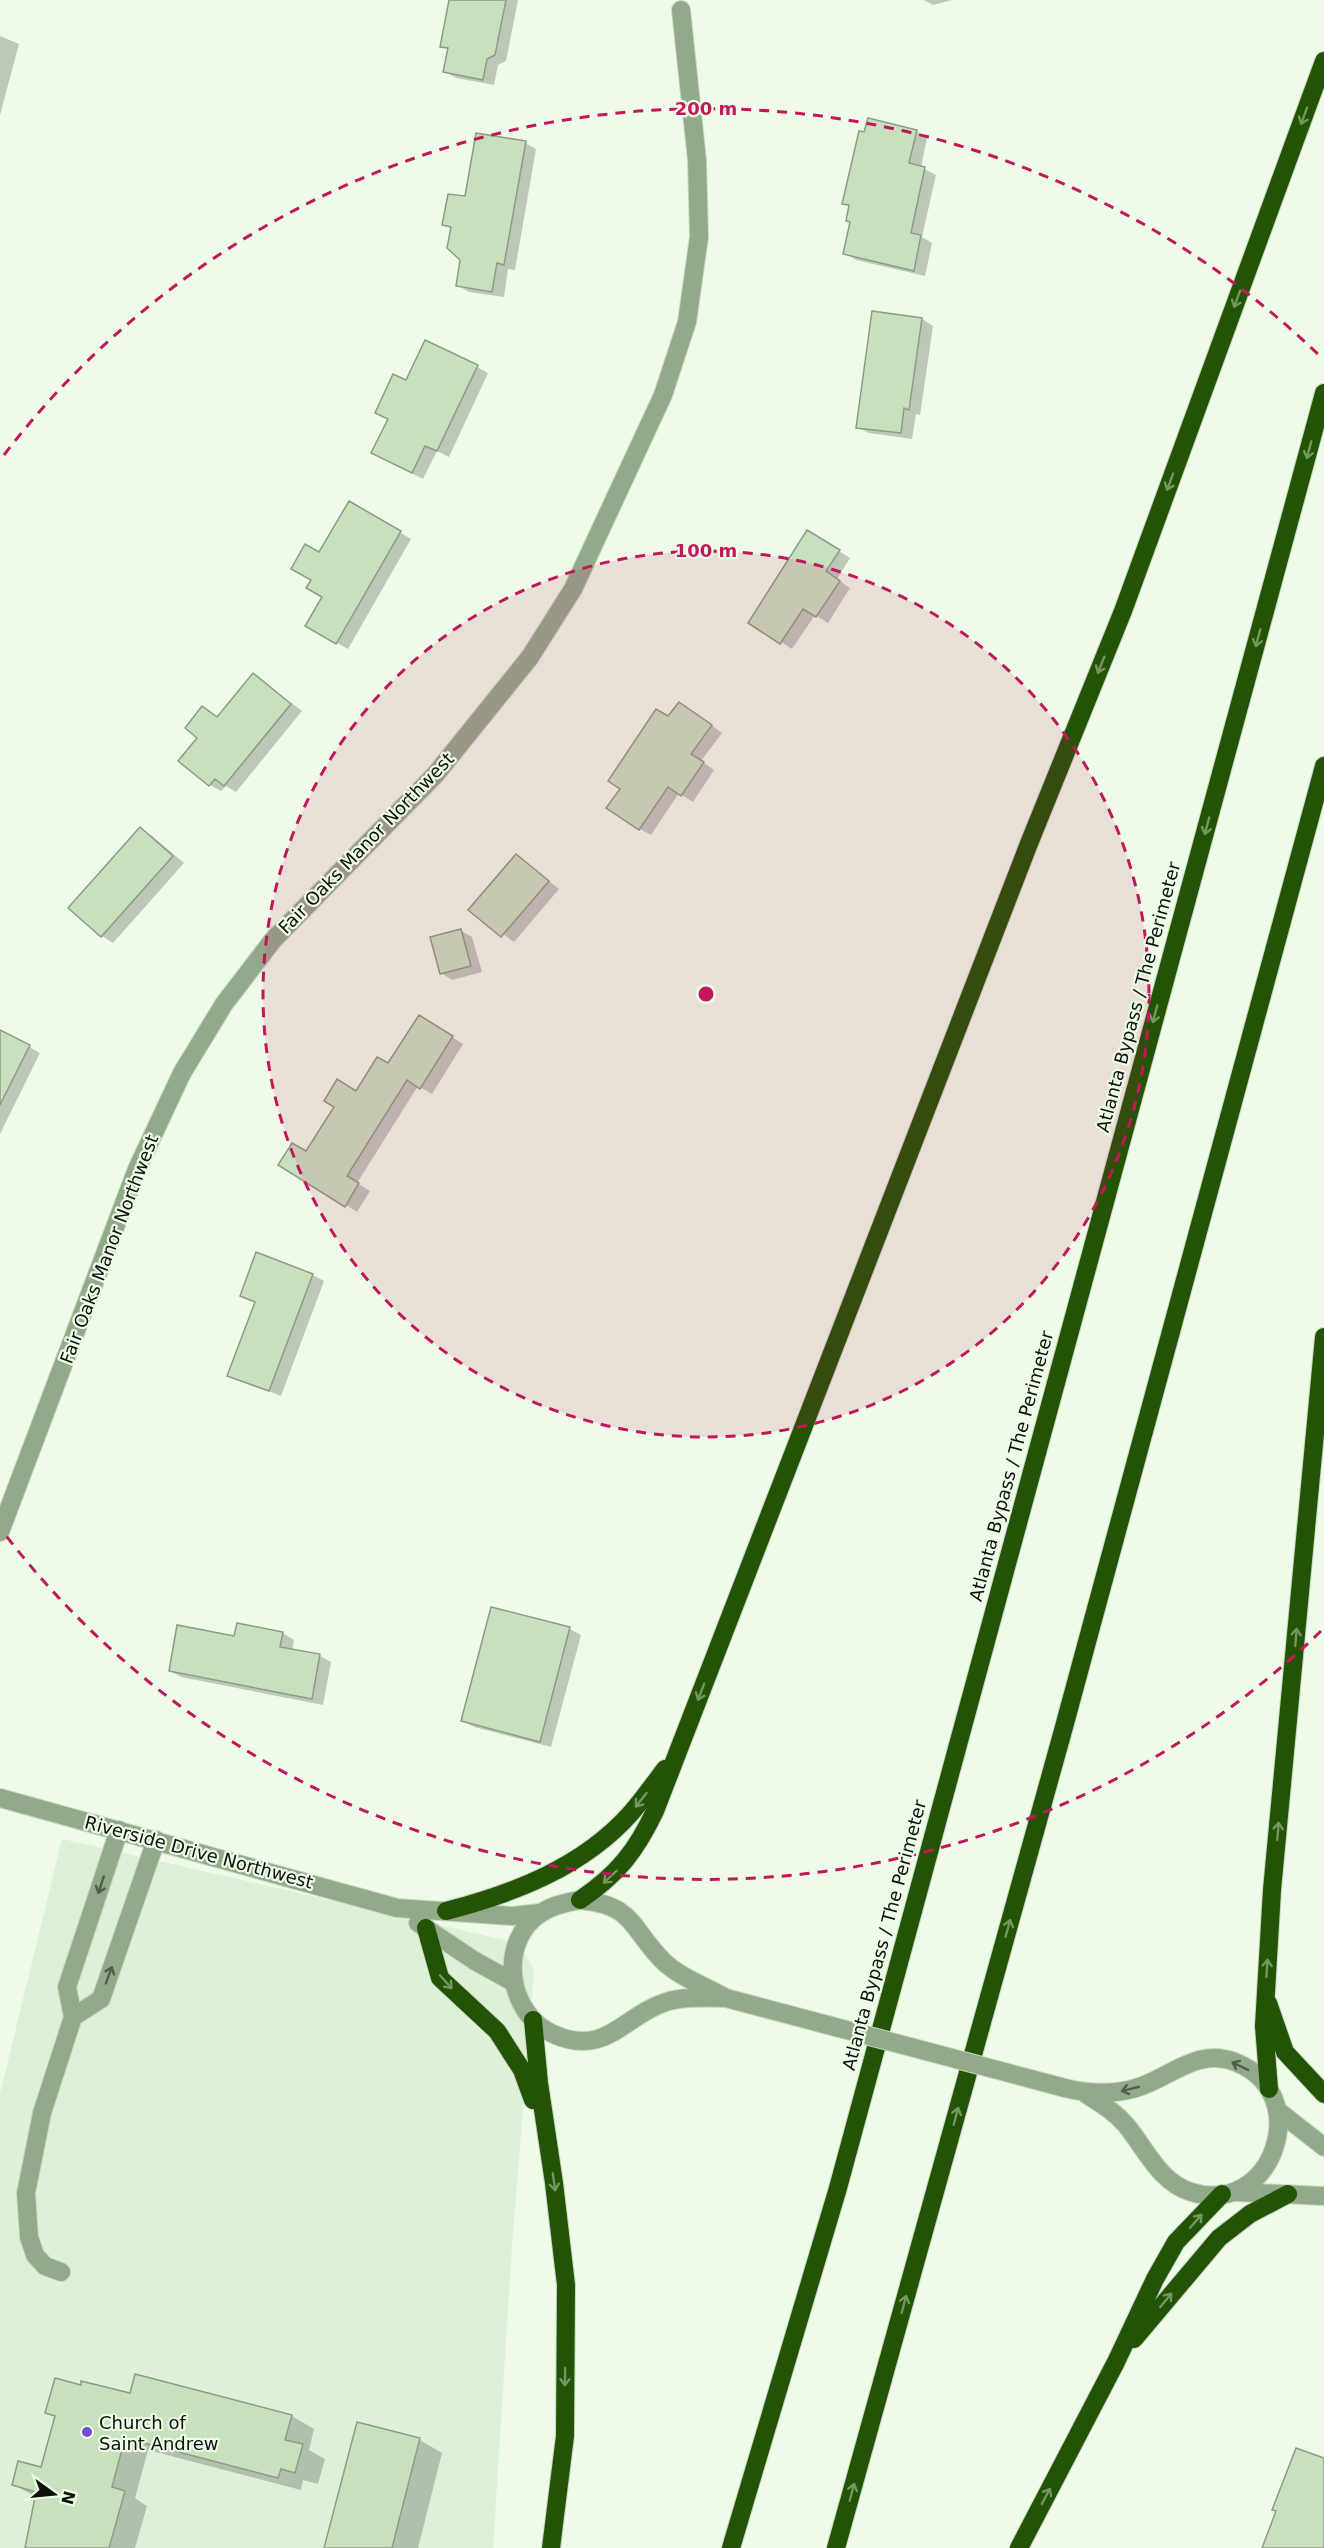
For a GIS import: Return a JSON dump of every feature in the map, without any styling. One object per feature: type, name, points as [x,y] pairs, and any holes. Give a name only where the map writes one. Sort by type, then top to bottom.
[{"type":"highway","points":[[580,1900],[602,1885],[622,1866],[641,1841],[677,1753],[1019,867],[1123,611],[1324,61]]},
{"type":"highway","name":"Atlanta Bypass / The Perimeter","points":[[731,2548],[838,2188],[1324,393]]},
{"type":"highway","points":[[836,2548],[1061,1738],[1324,766]]},
{"type":"highway","points":[[1269,2089],[1264,2026],[1273,1878],[1324,1337]]},
{"type":"highway","points":[[446,1911],[545,1878],[591,1850],[631,1813],[677,1753]]},
{"type":"highway","points":[[426,1928],[440,1978],[497,2031],[522,2070],[547,2139]]},
{"type":"highway","points":[[1266,1996],[1285,2052],[1324,2094]]},
{"type":"highway","points":[[533,2020],[537,2073],[566,2285],[564,2436],[551,2548]]},
{"type":"highway","points":[[1019,2548],[1176,2242],[1227,2193]]},
{"type":"highway","points":[[1116,2362],[1195,2264],[1220,2238],[1250,2214],[1288,2194]]},
{"type":"street","name":"Fair Oaks Manor Northwest","points":[[0,1532],[137,1169],[183,1073],[224,1004],[273,940],[435,775],[530,657],[573,589],[663,396],[687,322],[699,237],[697,160],[681,9]]},
{"type":"street","name":"Riverside Drive Northwest","points":[[0,1798],[397,1908],[512,1916],[540,1913]]},
{"type":"street","points":[[61,2272],[45,2266],[35,2255],[29,2237],[26,2193],[42,2113],[73,2017],[67,1988],[119,1830]]},
{"type":"street","points":[[73,2017],[101,1999],[156,1840]]},
{"type":"street","points":[[726,1998],[666,2002],[612,2035],[592,2040],[572,2040],[552,2034],[533,2020],[523,2008],[513,1982],[514,1957],[524,1932],[540,1913],[562,1903],[580,1900],[599,1902],[616,1908],[632,1920],[669,1965],[682,1975],[726,1998],[1086,2094],[1108,2108],[1124,2123],[1158,2170],[1173,2183],[1192,2192],[1324,2196]]},
{"type":"street","name":"Riverside Drive Northwest","points":[[397,1908],[475,1961],[513,1982]]},
{"type":"street","points":[[1086,2094],[1115,2093],[1138,2087],[1190,2061],[1212,2058],[1234,2062],[1254,2073],[1269,2089],[1277,2110],[1279,2130],[1275,2151],[1265,2168],[1250,2182],[1227,2193]]},
{"type":"street","points":[[1277,2110],[1324,2147]]},
{"type":"shaded area","points":[[62,1839],[518,1943],[534,1969],[511,2260],[493,2548],[0,2548],[0,2094]]},
{"type":"building","points":[[449,0],[506,0],[495,55],[487,59],[483,80],[443,72],[448,48],[440,47]]},
{"type":"building","points":[[868,118],[917,130],[909,163],[925,167],[911,233],[921,235],[914,271],[843,254],[850,222],[846,221],[849,205],[842,204],[859,131],[864,132]]},
{"type":"building","points":[[476,133],[526,141],[504,265],[497,263],[492,292],[456,286],[460,260],[447,248],[451,227],[442,225],[448,194],[465,196]]},
{"type":"building","points":[[872,311],[922,318],[909,410],[904,408],[901,433],[856,428]]},
{"type":"building","points":[[425,340],[478,365],[437,451],[425,446],[412,473],[371,453],[388,419],[375,413],[393,374],[406,380]]},
{"type":"building","points":[[349,501],[401,531],[336,644],[305,626],[322,597],[306,588],[311,580],[291,569],[305,544],[319,552]]},
{"type":"building","points":[[807,530],[840,550],[826,571],[840,581],[816,617],[803,609],[780,644],[748,623]]},
{"type":"building","points":[[253,673],[291,704],[224,786],[215,779],[209,786],[178,761],[197,738],[185,728],[202,706],[217,717]]},
{"type":"building","points":[[679,702],[712,725],[691,754],[704,762],[681,796],[668,787],[639,830],[606,808],[620,789],[608,781],[656,709],[668,716]]},
{"type":"building","points":[[140,827],[173,856],[101,937],[68,908]]},
{"type":"building","points":[[516,854],[549,881],[501,937],[468,910]]},
{"type":"building","points":[[461,929],[471,966],[440,974],[430,937]]},
{"type":"building","points":[[419,1015],[453,1036],[420,1089],[407,1080],[347,1176],[359,1183],[345,1207],[278,1165],[292,1143],[306,1151],[334,1107],[324,1101],[337,1079],[356,1091],[377,1057],[388,1063]]},
{"type":"building","points":[[0,1030],[30,1045],[0,1105]]},
{"type":"building","points":[[256,1252],[313,1274],[269,1391],[227,1376],[255,1302],[240,1296]]},
{"type":"building","points":[[491,1607],[570,1627],[540,1742],[461,1721]]},
{"type":"building","points":[[237,1623],[283,1632],[280,1647],[320,1654],[312,1699],[169,1671],[177,1625],[234,1636]]},
{"type":"building","points":[[135,2374],[292,2415],[285,2440],[303,2444],[295,2473],[281,2469],[278,2478],[125,2438],[112,2487],[125,2491],[109,2548],[25,2548],[36,2492],[12,2485],[18,2461],[41,2467],[55,2416],[45,2413],[55,2378],[81,2385],[81,2381],[130,2393]]},
{"type":"building","points":[[357,2422],[420,2438],[392,2548],[324,2548]]},
{"type":"building","points":[[1296,2448],[1324,2458],[1324,2548],[1262,2548],[1276,2511],[1272,2510]]},
{"type":"place","name":"Church of Saint Andrew","points":[[87,2432]]}]
